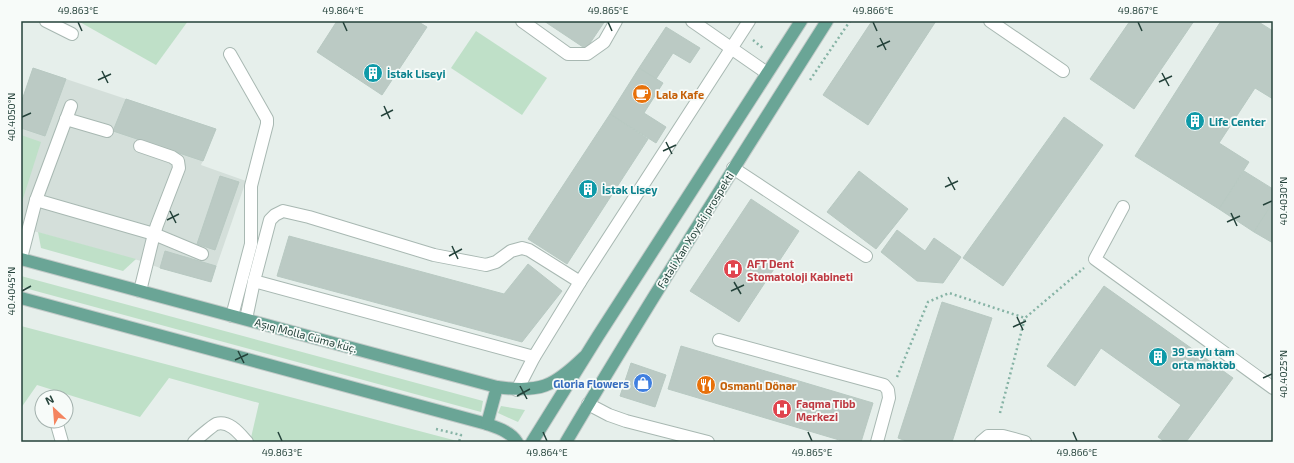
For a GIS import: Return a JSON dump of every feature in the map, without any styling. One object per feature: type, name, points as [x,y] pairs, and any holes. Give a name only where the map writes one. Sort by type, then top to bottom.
[{"type":"main road","points":[[532,442],[584,357],[800,21]]},
{"type":"main road","name":"Fətəli Xan Xoyski prospekti","points":[[566,442],[733,168],[827,21]]},
{"type":"main road","name":"Aşıq Molla Cümə küç.","points":[[21,259],[497,387],[517,390],[541,388],[553,383],[568,372],[584,357]]},
{"type":"main road","points":[[21,298],[487,424],[505,432],[516,439],[517,442]]},
{"type":"main road","points":[[487,424],[497,387]]},
{"type":"street","points":[[46,21],[72,34]]},
{"type":"street","points":[[522,21],[568,54],[587,54],[604,42],[616,21]]},
{"type":"street","points":[[692,21],[707,25],[731,47],[767,73]]},
{"type":"street","points":[[517,390],[534,357],[580,282],[749,21]]},
{"type":"street","points":[[990,21],[1063,71]]},
{"type":"street","points":[[230,54],[267,119],[251,186],[251,244],[232,316]]},
{"type":"street","points":[[21,259],[36,200],[71,106]]},
{"type":"street","points":[[66,119],[107,132]]},
{"type":"street","points":[[140,146],[172,157],[178,161],[179,168],[157,224],[140,291]]},
{"type":"street","points":[[733,168],[866,256]]},
{"type":"street","points":[[36,200],[154,234],[202,254]]},
{"type":"street","points":[[1124,207],[1095,259],[1273,388]]},
{"type":"street","points":[[246,319],[270,220],[275,214],[283,211],[309,216],[434,255],[486,265],[496,262],[511,251],[522,248],[529,250],[580,282]]},
{"type":"street","points":[[254,281],[534,357]]},
{"type":"street","points":[[719,340],[884,385],[888,390],[889,398],[876,442]]},
{"type":"street","points":[[588,404],[609,415],[626,421],[708,442]]},
{"type":"street","points":[[194,442],[216,424],[227,425],[236,430],[247,442]]},
{"type":"street","points":[[58,429],[62,442]]},
{"type":"street","points":[[981,442],[988,436],[1003,436],[1025,442]]},
{"type":"path","points":[[810,80],[850,21]]},
{"type":"path","points":[[1000,413],[1025,318],[1095,259]]},
{"type":"path","points":[[888,390],[894,385],[928,302],[949,293],[1025,318]]},
{"type":"path","points":[[436,429],[461,435],[459,442]]},
{"type":"shaded area","points":[[33,68],[216,129],[201,165],[246,181],[211,282],[160,268],[141,261],[21,229],[21,103]]},
{"type":"green space","points":[[78,21],[188,21],[156,65]]},
{"type":"green space","points":[[476,31],[547,78],[522,115],[451,68]]},
{"type":"green space","points":[[21,135],[41,142],[21,205]]},
{"type":"green space","points":[[38,232],[136,259],[123,271],[41,248]]},
{"type":"green space","points":[[21,276],[483,401],[481,412],[21,287]]},
{"type":"green space","points":[[21,326],[461,442],[250,442],[259,403],[169,378],[140,417],[74,396],[74,389],[50,389],[37,385],[21,408]]},
{"type":"green space","points":[[501,406],[525,410],[518,422],[498,413]]},
{"type":"building","name":"İstək Liseyi","points":[[337,21],[417,21],[427,27],[382,95],[317,52]]},
{"type":"building","points":[[544,21],[605,21],[586,49]]},
{"type":"building","points":[[872,21],[936,21],[868,125],[823,95]]},
{"type":"building","points":[[1130,21],[1194,21],[1134,109],[1090,79]]},
{"type":"building","name":"Life Center","points":[[1221,21],[1257,21],[1273,31],[1273,99],[1255,88],[1219,143],[1249,162],[1219,209],[1135,156]]},
{"type":"building","points":[[666,27],[700,48],[690,63],[673,53],[656,79],[639,68]]},
{"type":"building","points":[[33,68],[66,79],[45,136],[21,128],[21,103]]},
{"type":"building","points":[[639,68],[663,83],[644,113],[666,127],[656,143],[610,114]]},
{"type":"building","points":[[126,99],[216,129],[203,161],[113,131]]},
{"type":"building","name":"İstək Lisey","points":[[610,114],[648,139],[567,264],[528,239]]},
{"type":"building","points":[[1064,117],[1103,145],[1003,286],[963,258]]},
{"type":"building","points":[[859,171],[908,209],[876,249],[827,212]]},
{"type":"building","points":[[1244,171],[1273,189],[1273,202],[1254,232],[1219,209]]},
{"type":"building","points":[[220,176],[239,182],[215,250],[197,244]]},
{"type":"building","points":[[751,199],[799,231],[739,322],[690,291]]},
{"type":"building","points":[[1273,202],[1273,243],[1254,232]]},
{"type":"building","points":[[897,230],[925,251],[934,238],[961,257],[943,283],[917,281],[881,252]]},
{"type":"building","points":[[289,236],[504,294],[528,264],[562,291],[522,342],[277,276]]},
{"type":"building","points":[[165,251],[216,266],[211,282],[160,268]]},
{"type":"building","name":"39 saylı tam orta məktəb","points":[[1104,286],[1233,378],[1186,442],[1165,442],[1158,437],[1181,405],[1101,348],[1075,386],[1047,366]]},
{"type":"building","points":[[942,302],[992,318],[952,442],[909,442],[898,438]]},
{"type":"building","points":[[681,346],[873,403],[861,442],[846,442],[668,389]]},
{"type":"building","points":[[631,363],[666,375],[655,407],[620,396]]},
{"type":"place","name":"İstək Liseyi","points":[[373,73]]},
{"type":"place","name":"Lalə Kafe","points":[[642,94]]},
{"type":"place","name":"Life Center","points":[[1195,121]]},
{"type":"place","name":"İstək Lisey","points":[[588,189]]},
{"type":"place","name":"AFT Dent Stomatoloji Kabineti","points":[[733,269]]},
{"type":"place","name":"39 saylı tam orta məktəb","points":[[1158,357]]},
{"type":"place","name":"Gloria Flowers","points":[[643,383]]},
{"type":"place","name":"Osmanlı Dönər","points":[[706,385]]},
{"type":"place","name":"Faqma Tibb Merkezi","points":[[782,409]]}]
